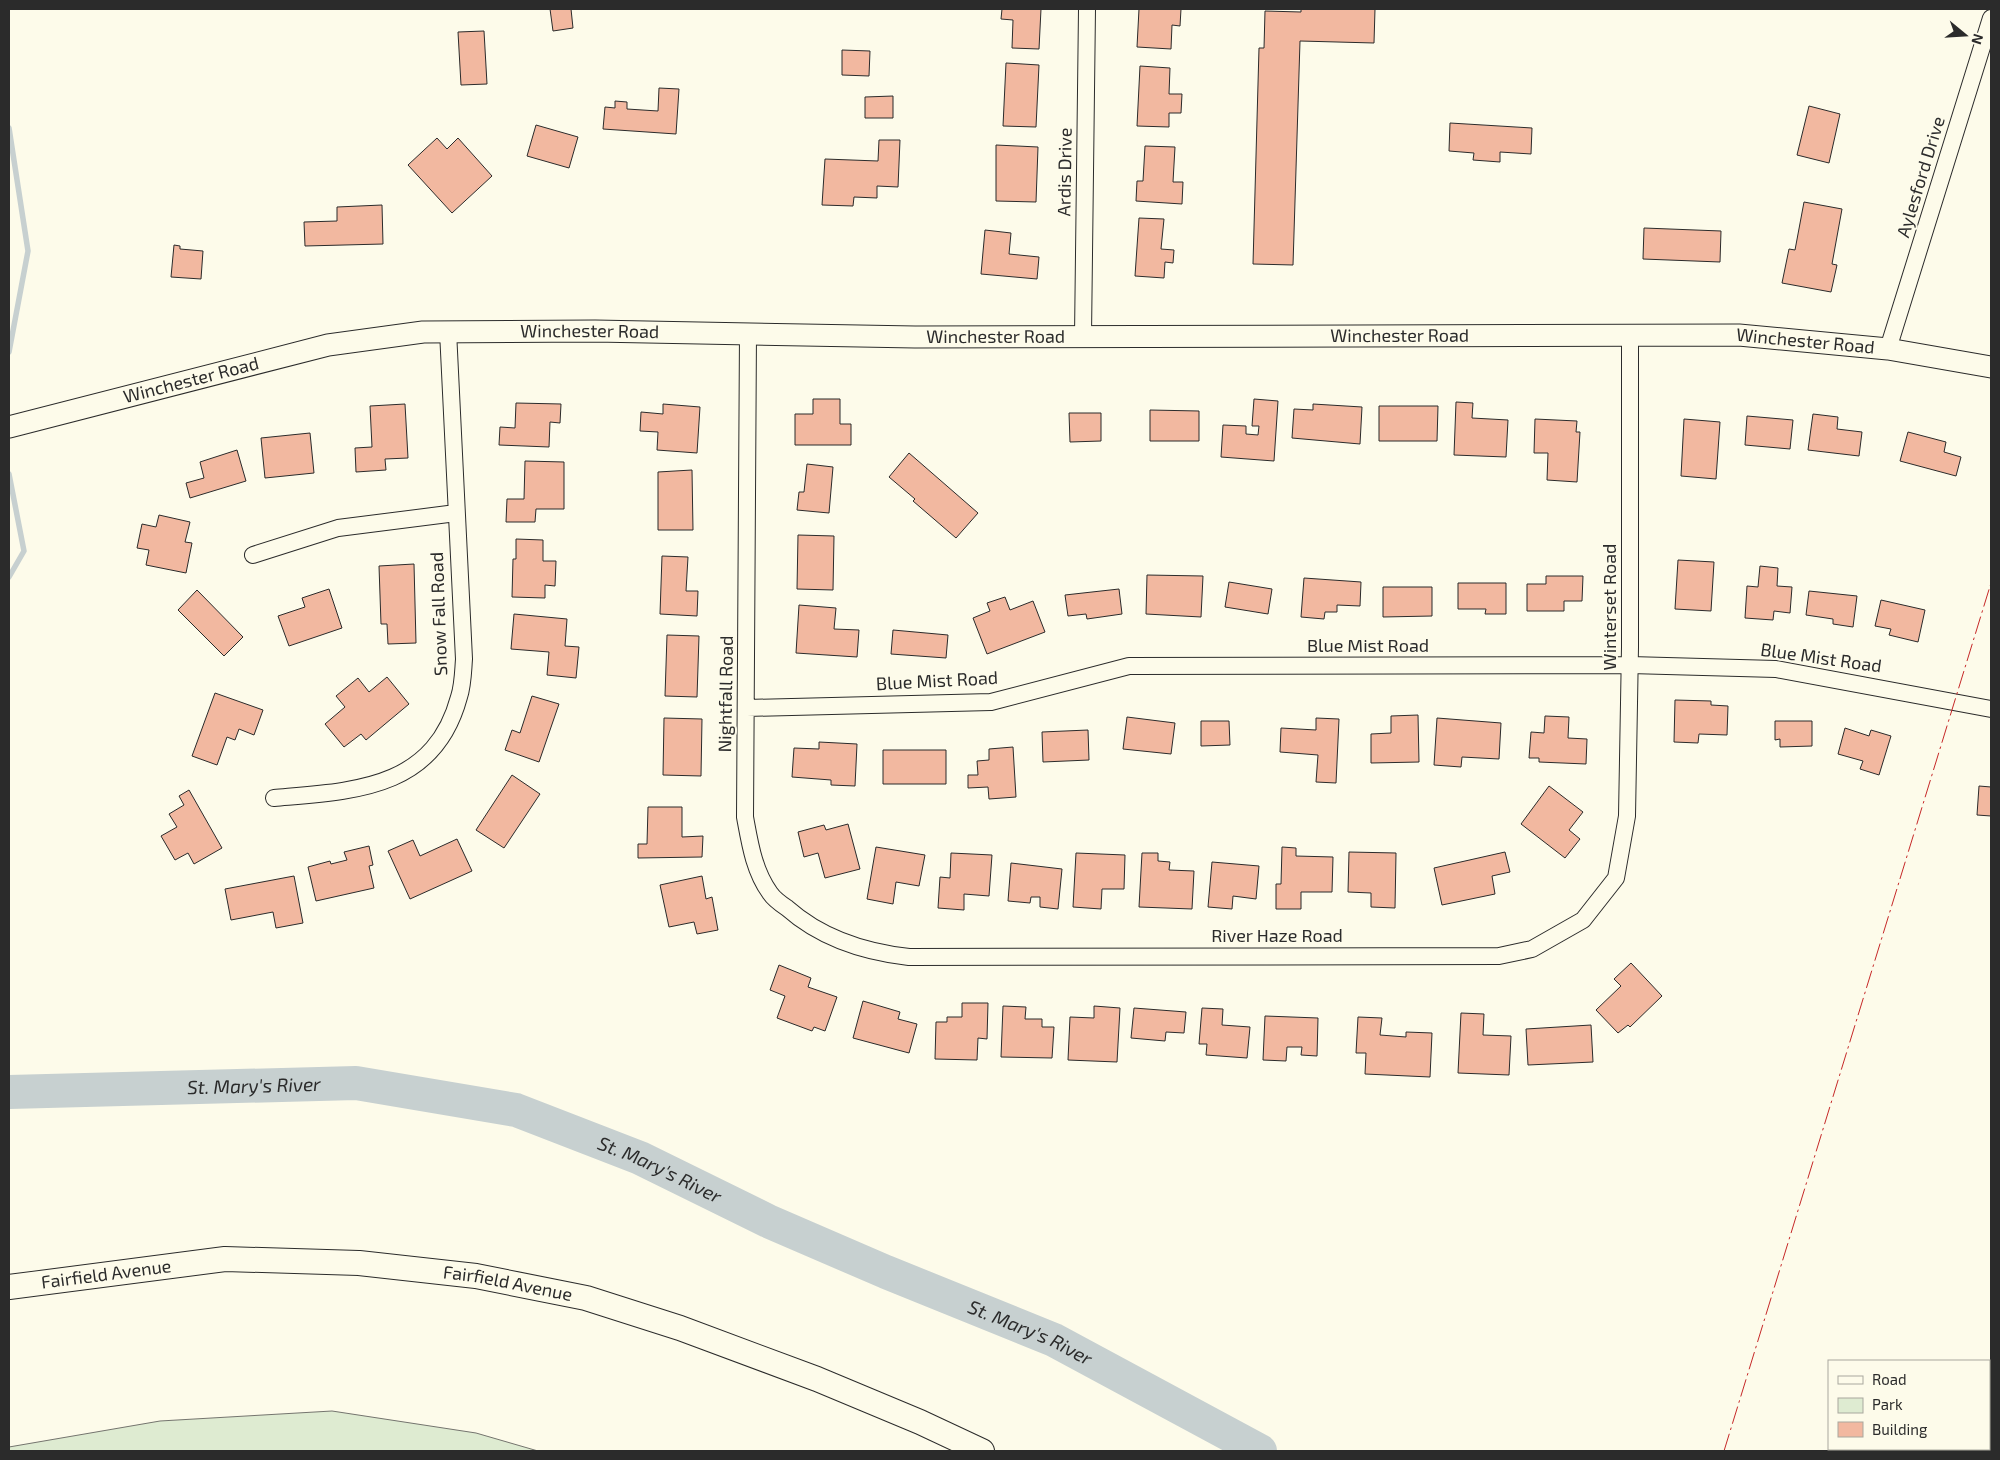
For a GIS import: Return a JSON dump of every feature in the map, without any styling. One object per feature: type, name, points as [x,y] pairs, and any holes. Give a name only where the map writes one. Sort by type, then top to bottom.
[{"type":"main road","name":"Fairfield Avenue","points":[[9,1287],[225,1259],[359,1263],[476,1276],[586,1298],[680,1328],[818,1379],[920,1422],[982,1451]]},
{"type":"street","name":"Ardis Drive","points":[[1083,336],[1087,9]]},
{"type":"street","name":"Aylesford Drive","points":[[1888,348],[1991,18]]},
{"type":"street","name":"Winchester Road","points":[[9,426],[328,345],[366,338],[448,331],[748,333],[915,337],[1739,335],[1888,348],[1991,367]]},
{"type":"street","name":"Snow Fall Road","points":[[274,798],[342,792],[382,783],[415,766],[436,745],[452,719],[460,696],[464,660],[448,331]]},
{"type":"street","name":"Nightfall Road","points":[[748,333],[745,817],[753,860],[770,894],[801,921],[847,945],[883,954],[909,956]]},
{"type":"street","name":"Winterset Road","points":[[1616,878],[1627,816],[1630,665],[1630,335]]},
{"type":"street","points":[[253,555],[338,528],[456,513]]},
{"type":"street","name":"Blue Mist Road","points":[[747,708],[991,702],[1129,666],[1630,665],[1776,668],[1991,708]]},
{"type":"street","name":"River Haze Road","points":[[909,956],[1499,956],[1532,950],[1583,920],[1616,878]]},
{"type":"green space","points":[[332,1411],[476,1433],[538,1451],[9,1451],[9,1447],[160,1421]]},
{"type":"building","points":[[550,9],[571,9],[573,28],[553,31]]},
{"type":"building","points":[[1002,9],[1041,9],[1039,49],[1012,48],[1013,20],[1001,19]]},
{"type":"building","points":[[1139,9],[1181,9],[1180,26],[1172,25],[1171,49],[1137,47]]},
{"type":"building","points":[[1301,9],[1375,9],[1374,43],[1300,41],[1293,265],[1253,264],[1259,48],[1264,48],[1265,11],[1301,12]]},
{"type":"building","points":[[484,31],[487,84],[461,85],[458,32]]},
{"type":"building","points":[[842,50],[870,51],[869,76],[842,75]]},
{"type":"building","points":[[1006,63],[1039,65],[1036,127],[1003,126]]},
{"type":"building","points":[[1140,66],[1170,68],[1169,94],[1182,94],[1181,113],[1169,113],[1169,127],[1137,126]]},
{"type":"building","points":[[659,88],[679,89],[676,134],[603,129],[605,107],[615,108],[615,101],[627,102],[627,109],[658,111]]},
{"type":"building","points":[[893,96],[893,118],[865,118],[865,97]]},
{"type":"building","points":[[1809,106],[1840,114],[1829,163],[1797,155]]},
{"type":"building","points":[[1450,123],[1532,128],[1531,154],[1500,152],[1500,162],[1473,160],[1474,153],[1449,151]]},
{"type":"building","points":[[536,125],[578,137],[569,168],[527,156]]},
{"type":"building","points":[[437,138],[447,149],[458,138],[492,176],[452,213],[408,165]]},
{"type":"building","points":[[879,140],[900,140],[898,187],[877,186],[877,198],[854,197],[853,206],[822,205],[825,159],[878,161]]},
{"type":"building","points":[[996,145],[1038,147],[1036,202],[996,201]]},
{"type":"building","points":[[1145,146],[1175,147],[1173,182],[1183,182],[1182,204],[1136,201],[1137,181],[1143,181]]},
{"type":"building","points":[[1804,202],[1842,209],[1832,264],[1837,265],[1831,292],[1782,283],[1789,249],[1795,250]]},
{"type":"building","points":[[382,205],[383,244],[305,246],[304,222],[337,221],[337,207]]},
{"type":"building","points":[[1139,218],[1164,219],[1161,249],[1174,250],[1173,263],[1165,262],[1164,278],[1135,276]]},
{"type":"building","points":[[1644,228],[1721,231],[1720,262],[1643,259]]},
{"type":"building","points":[[985,230],[1011,233],[1009,254],[1039,257],[1037,279],[981,274]]},
{"type":"building","points":[[174,245],[180,246],[180,249],[203,251],[201,279],[171,277]]},
{"type":"building","points":[[813,399],[840,399],[840,424],[851,424],[851,445],[795,445],[795,414],[813,414]]},
{"type":"building","points":[[1254,399],[1278,401],[1274,461],[1221,457],[1223,425],[1246,426],[1246,434],[1258,435],[1259,426],[1252,426]]},
{"type":"building","points":[[1456,402],[1473,403],[1472,418],[1508,420],[1506,457],[1454,455]]},
{"type":"building","points":[[516,403],[561,404],[560,423],[550,422],[549,447],[499,445],[500,427],[515,428]]},
{"type":"building","points":[[405,404],[408,458],[385,459],[386,470],[356,472],[355,448],[372,447],[370,406]]},
{"type":"building","points":[[663,404],[700,407],[697,453],[657,450],[658,432],[640,431],[641,412],[663,414]]},
{"type":"building","points":[[1313,404],[1362,407],[1360,444],[1292,438],[1294,409],[1313,410]]},
{"type":"building","points":[[1379,406],[1438,406],[1437,441],[1379,441]]},
{"type":"building","points":[[1150,410],[1199,411],[1199,441],[1150,441]]},
{"type":"building","points":[[1069,413],[1101,413],[1101,441],[1070,442]]},
{"type":"building","points":[[1813,414],[1838,417],[1837,429],[1862,432],[1859,456],[1808,450]]},
{"type":"building","points":[[1747,416],[1793,420],[1790,449],[1745,445]]},
{"type":"building","points":[[1535,419],[1577,421],[1576,432],[1580,432],[1577,482],[1547,480],[1548,453],[1534,453]]},
{"type":"building","points":[[1684,419],[1720,422],[1716,479],[1681,476]]},
{"type":"building","points":[[1908,432],[1946,442],[1944,452],[1961,457],[1956,476],[1900,461]]},
{"type":"building","points":[[310,433],[314,473],[265,478],[261,438]]},
{"type":"building","points":[[237,450],[246,481],[190,498],[186,483],[204,478],[200,462]]},
{"type":"building","points":[[909,453],[978,513],[956,538],[913,501],[915,499],[889,477]]},
{"type":"building","points":[[525,461],[564,462],[564,509],[536,509],[535,522],[506,522],[507,499],[524,499]]},
{"type":"building","points":[[807,464],[833,467],[829,513],[797,510],[799,492],[804,492]]},
{"type":"building","points":[[692,470],[693,530],[658,530],[658,472]]},
{"type":"building","points":[[159,515],[190,522],[185,542],[192,543],[186,573],[146,565],[149,550],[137,548],[142,524],[156,527]]},
{"type":"building","points":[[798,535],[834,536],[833,590],[797,589]]},
{"type":"building","points":[[516,539],[543,540],[543,561],[556,561],[555,586],[545,585],[545,598],[512,597],[513,559],[516,559]]},
{"type":"building","points":[[662,556],[688,557],[686,591],[698,591],[697,616],[660,614]]},
{"type":"building","points":[[1678,560],[1714,562],[1711,611],[1675,609]]},
{"type":"building","points":[[414,564],[416,643],[388,644],[387,624],[381,624],[379,566]]},
{"type":"building","points":[[1760,566],[1778,568],[1777,586],[1792,587],[1790,613],[1774,611],[1773,620],[1745,618],[1747,586],[1758,587]]},
{"type":"building","points":[[1147,575],[1203,576],[1201,617],[1146,614]]},
{"type":"building","points":[[1546,576],[1583,576],[1582,601],[1564,601],[1564,611],[1527,611],[1527,584],[1546,584]]},
{"type":"building","points":[[1304,578],[1361,582],[1360,606],[1337,605],[1337,612],[1325,612],[1324,619],[1301,617]]},
{"type":"building","points":[[1229,582],[1272,589],[1268,614],[1225,607]]},
{"type":"building","points":[[1458,583],[1506,583],[1506,614],[1485,614],[1486,609],[1458,609]]},
{"type":"building","points":[[1383,587],[1432,587],[1432,616],[1383,617]]},
{"type":"building","points":[[329,589],[342,628],[289,646],[278,616],[305,607],[302,598]]},
{"type":"building","points":[[1119,589],[1122,614],[1087,619],[1086,614],[1068,616],[1065,595]]},
{"type":"building","points":[[197,590],[243,637],[224,656],[178,610]]},
{"type":"building","points":[[1809,591],[1857,596],[1853,627],[1833,624],[1833,619],[1806,615]]},
{"type":"building","points":[[1005,597],[1010,610],[1033,601],[1045,632],[987,654],[973,618],[990,611],[987,603]]},
{"type":"building","points":[[1881,600],[1925,610],[1918,642],[1889,635],[1891,629],[1875,626]]},
{"type":"building","points":[[799,605],[836,608],[834,629],[859,630],[857,657],[796,653]]},
{"type":"building","points":[[514,614],[567,619],[565,646],[579,647],[576,678],[547,675],[549,652],[511,649]]},
{"type":"building","points":[[893,630],[948,635],[946,658],[891,654]]},
{"type":"building","points":[[667,635],[699,636],[697,697],[665,696]]},
{"type":"building","points":[[387,677],[409,704],[366,740],[361,734],[344,747],[325,724],[345,707],[336,696],[358,678],[369,692]]},
{"type":"building","points":[[215,693],[263,710],[254,735],[239,729],[235,740],[227,737],[217,765],[192,756]]},
{"type":"building","points":[[532,696],[559,704],[539,762],[505,750],[512,730],[520,733]]},
{"type":"building","points":[[1675,700],[1711,701],[1711,705],[1728,706],[1727,735],[1699,734],[1698,743],[1674,742]]},
{"type":"building","points":[[1418,715],[1419,762],[1371,763],[1371,734],[1391,733],[1391,716]]},
{"type":"building","points":[[1545,716],[1569,717],[1568,738],[1587,739],[1586,764],[1539,762],[1539,758],[1529,758],[1531,732],[1544,733]]},
{"type":"building","points":[[1127,717],[1175,723],[1171,754],[1123,749]]},
{"type":"building","points":[[664,718],[702,719],[701,776],[663,775]]},
{"type":"building","points":[[1316,718],[1339,719],[1336,783],[1316,782],[1318,755],[1280,752],[1281,728],[1316,730]]},
{"type":"building","points":[[1437,718],[1501,723],[1499,759],[1462,757],[1461,767],[1434,765]]},
{"type":"building","points":[[1201,721],[1229,721],[1230,745],[1201,746]]},
{"type":"building","points":[[1775,721],[1812,721],[1812,746],[1780,747],[1780,739],[1775,740]]},
{"type":"building","points":[[1845,728],[1869,736],[1871,730],[1891,736],[1879,775],[1860,769],[1863,761],[1838,754]]},
{"type":"building","points":[[1088,730],[1089,760],[1043,762],[1042,732]]},
{"type":"building","points":[[819,742],[857,744],[855,786],[831,785],[831,780],[792,777],[794,748],[819,749]]},
{"type":"building","points":[[1013,747],[1016,797],[989,799],[988,787],[968,788],[968,775],[978,775],[977,761],[989,760],[989,749]]},
{"type":"building","points":[[883,750],[946,750],[946,784],[883,784]]},
{"type":"building","points":[[512,775],[540,794],[504,848],[476,830]]},
{"type":"building","points":[[1549,786],[1583,812],[1569,830],[1580,839],[1565,858],[1521,824]]},
{"type":"building","points":[[1979,786],[1991,787],[1991,816],[1977,815]]},
{"type":"building","points":[[189,790],[222,848],[194,864],[188,853],[175,860],[161,836],[177,827],[169,814],[184,805],[179,796]]},
{"type":"building","points":[[648,807],[682,807],[682,837],[703,836],[702,857],[638,858],[638,844],[647,844]]},
{"type":"building","points":[[848,824],[860,869],[825,878],[818,853],[804,857],[798,832],[824,825],[826,830]]},
{"type":"building","points":[[457,839],[472,871],[410,899],[388,851],[413,840],[420,856]]},
{"type":"building","points":[[369,846],[373,865],[369,866],[374,888],[316,901],[308,867],[330,861],[331,864],[347,860],[344,852]]},
{"type":"building","points":[[876,847],[925,855],[919,886],[896,882],[893,904],[867,899]]},
{"type":"building","points":[[1282,847],[1296,848],[1296,856],[1333,857],[1332,892],[1301,892],[1301,909],[1276,909],[1276,884],[1281,884]]},
{"type":"building","points":[[1349,852],[1396,853],[1395,908],[1371,907],[1371,893],[1348,892]]},
{"type":"building","points":[[1505,852],[1510,872],[1492,876],[1495,894],[1442,905],[1434,868]]},
{"type":"building","points":[[951,853],[992,855],[989,896],[964,894],[964,910],[938,908],[940,877],[950,878]]},
{"type":"building","points":[[1076,853],[1125,855],[1124,889],[1102,889],[1101,909],[1073,907]]},
{"type":"building","points":[[1142,853],[1158,853],[1158,861],[1170,862],[1169,870],[1194,871],[1192,909],[1139,907]]},
{"type":"building","points":[[1212,862],[1259,866],[1256,899],[1233,896],[1232,909],[1208,907]]},
{"type":"building","points":[[1011,863],[1062,869],[1058,909],[1040,907],[1040,897],[1031,897],[1030,903],[1008,901]]},
{"type":"building","points":[[294,876],[303,923],[276,928],[273,912],[231,920],[225,889]]},
{"type":"building","points":[[702,876],[706,899],[712,897],[718,930],[697,934],[694,922],[669,927],[660,885]]},
{"type":"building","points":[[1631,963],[1662,996],[1630,1027],[1628,1025],[1618,1033],[1596,1010],[1621,986],[1614,979]]},
{"type":"building","points":[[779,965],[811,978],[808,987],[837,997],[825,1031],[814,1027],[812,1031],[777,1018],[785,996],[770,990]]},
{"type":"building","points":[[863,1001],[900,1012],[898,1019],[917,1024],[909,1053],[853,1038]]},
{"type":"building","points":[[962,1003],[988,1003],[987,1039],[978,1038],[977,1060],[935,1059],[936,1022],[947,1022],[947,1017],[962,1017]]},
{"type":"building","points":[[1003,1006],[1026,1007],[1025,1019],[1042,1019],[1042,1027],[1054,1027],[1052,1058],[1001,1057]]},
{"type":"building","points":[[1094,1006],[1120,1008],[1117,1062],[1068,1060],[1070,1017],[1094,1018]]},
{"type":"building","points":[[1134,1008],[1186,1012],[1184,1033],[1166,1032],[1165,1041],[1131,1038]]},
{"type":"building","points":[[1202,1008],[1223,1009],[1222,1025],[1250,1027],[1247,1058],[1206,1055],[1207,1044],[1199,1044]]},
{"type":"building","points":[[1461,1013],[1484,1014],[1483,1035],[1511,1036],[1509,1075],[1458,1073]]},
{"type":"building","points":[[1265,1016],[1318,1018],[1317,1056],[1301,1055],[1302,1047],[1287,1047],[1286,1061],[1263,1060]]},
{"type":"building","points":[[1358,1017],[1382,1018],[1380,1035],[1406,1037],[1406,1032],[1432,1033],[1430,1077],[1365,1074],[1366,1053],[1356,1053]]},
{"type":"building","points":[[1591,1025],[1593,1062],[1528,1065],[1526,1029]]},
{"type":"waterway","points":[[9,128],[28,251],[9,352]]},
{"type":"waterway","points":[[9,474],[24,551],[9,577]]},
{"type":"waterway","name":"St. Mary's River","points":[[9,1092],[356,1083],[516,1110],[640,1158],[768,1221],[886,1272],[1054,1340],[1260,1451]]},
{"type":"power","points":[[1724,1451],[1991,583]]}]
